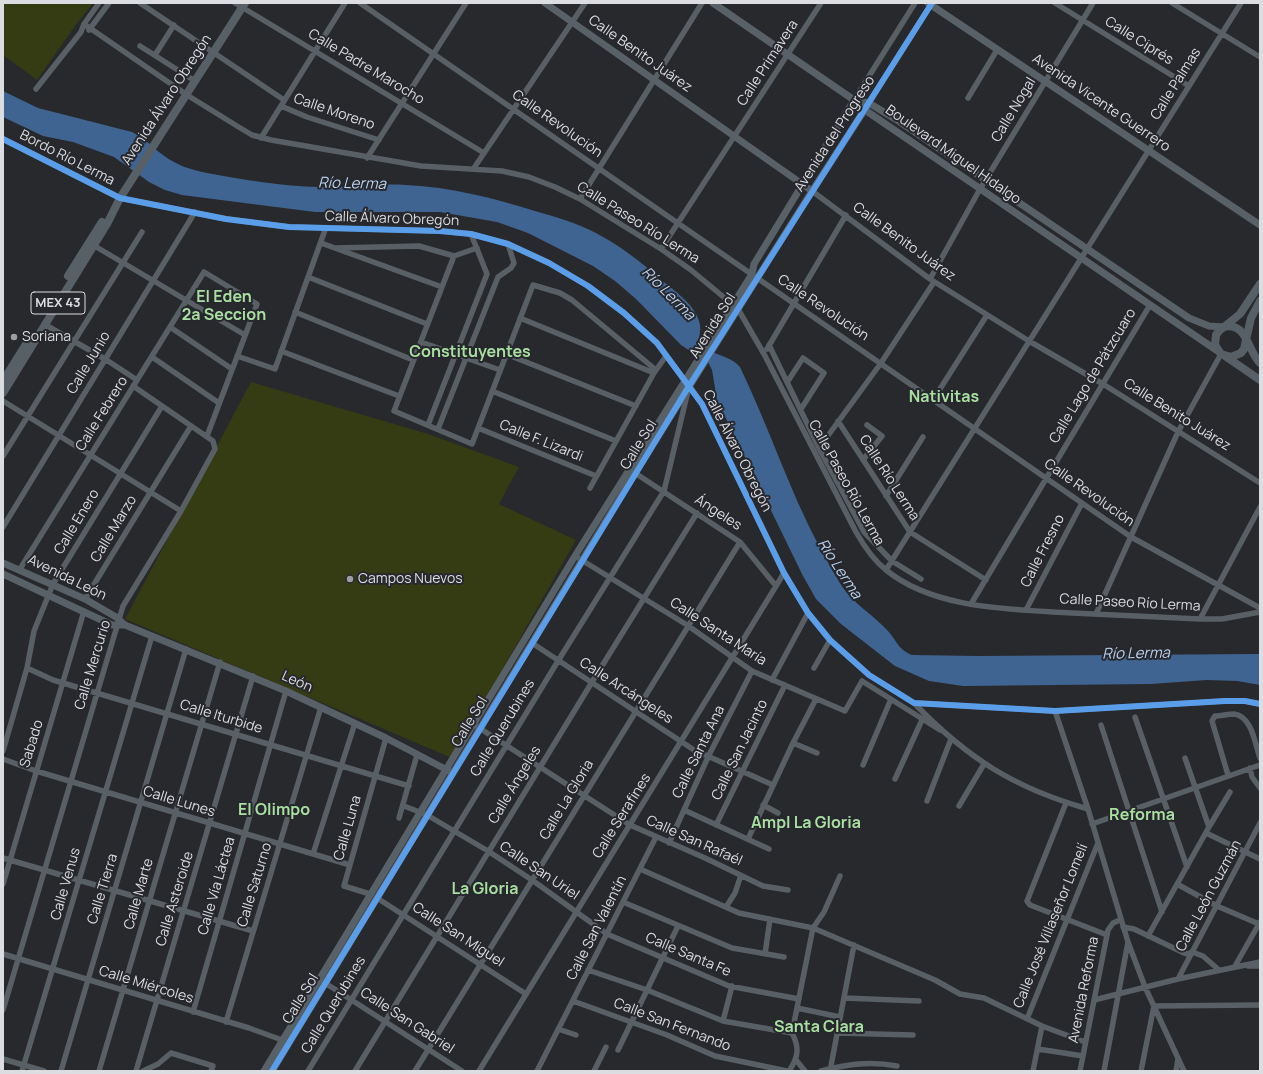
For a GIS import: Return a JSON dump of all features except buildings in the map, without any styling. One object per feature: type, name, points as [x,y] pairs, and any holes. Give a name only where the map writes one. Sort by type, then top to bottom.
[{"type":"main road","name":"Avenida Álvaro Obregón","points":[[3,392],[107,224],[122,195],[214,51],[241,4]]},
{"type":"main road","name":"Avenida Álvaro Obregón","points":[[3,381],[88,242],[112,212]]},
{"type":"main road","points":[[1260,284],[1240,314],[1219,331],[1215,340],[1221,354],[1260,380]]},
{"type":"main road","points":[[1221,354],[1226,356],[1236,356],[1244,349],[1251,318],[1260,302]]},
{"type":"main road","points":[[1223,327],[1237,328],[1246,339],[1253,354],[1260,363]]},
{"type":"street","points":[[36,89],[81,32],[84,24],[99,3]]},
{"type":"street","points":[[81,32],[90,29],[109,3]]},
{"type":"street","points":[[140,3],[214,51],[284,100]]},
{"type":"street","points":[[261,138],[345,3]]},
{"type":"street","name":"Calle Revolución","points":[[360,3],[1131,537],[1260,608]]},
{"type":"street","points":[[367,158],[466,3]]},
{"type":"street","name":"Calle Benito Juárez","points":[[545,3],[846,215],[932,281],[1029,341],[1103,384],[1260,483]]},
{"type":"street","points":[[474,168],[585,3]]},
{"type":"street","points":[[580,199],[702,3]]},
{"type":"street","points":[[713,3],[854,100]]},
{"type":"street","name":"Calle Primavera","points":[[661,249],[821,3]]},
{"type":"street","name":"Avenida del Progreso","points":[[755,276],[754,264],[914,3]]},
{"type":"street","name":"Calle Ciprés","points":[[1055,3],[1189,86]]},
{"type":"street","name":"Calle Nogal","points":[[819,448],[881,363],[932,281],[980,189],[1093,3]]},
{"type":"street","points":[[1172,3],[1260,57]]},
{"type":"street","name":"Calle Palmas","points":[[886,570],[1242,3]]},
{"type":"street","name":"Calle Padre Marocho","points":[[241,4],[484,153]]},
{"type":"street","name":"Avenida del Progreso","points":[[755,276],[870,103],[930,4]]},
{"type":"street","name":"Avenida Vicente Guerrero","points":[[930,4],[1260,225]]},
{"type":"street","name":"Calle Paseo Río Lerma","points":[[84,24],[244,131],[261,138],[367,158],[421,166],[474,168],[502,171],[529,177],[580,199],[661,249],[691,270],[735,307],[767,361],[856,532],[869,553],[886,570],[919,590],[971,604],[1026,610],[1200,619],[1222,619],[1260,612]]},
{"type":"street","points":[[155,55],[174,25]]},
{"type":"street","points":[[140,46],[195,81]]},
{"type":"street","points":[[968,98],[997,50]]},
{"type":"street","name":"Boulevard Miguel Hidalgo","points":[[854,100],[870,103],[1189,318],[1202,324],[1223,327]]},
{"type":"street","name":"Boulevard Miguel Hidalgo","points":[[854,100],[865,110],[1221,354]]},
{"type":"street","name":"Calle Moreno","points":[[281,106],[307,117],[379,140]]},
{"type":"street","name":"Bordo Río Lerma","points":[[3,139],[122,195]]},
{"type":"street","name":"Calle Álvaro Obregón","points":[[122,195],[195,212],[258,224],[325,230],[440,231],[471,234],[508,244],[549,263],[588,286],[624,313],[657,344],[666,356],[689,380],[784,573],[808,614],[830,640],[869,675],[914,703]]},
{"type":"street","name":"Calle Junio","points":[[3,527],[195,212]]},
{"type":"street","points":[[846,215],[768,347],[788,381],[819,448],[861,526],[877,547],[892,561],[921,579]]},
{"type":"street","points":[[237,356],[275,369],[325,230]]},
{"type":"street","points":[[3,456],[142,232]]},
{"type":"street","points":[[428,425],[487,274],[471,234]]},
{"type":"street","points":[[321,243],[442,287]]},
{"type":"street","points":[[438,429],[498,277],[511,268],[514,263],[508,244]]},
{"type":"street","points":[[94,245],[245,336],[207,436],[133,386]]},
{"type":"street","points":[[335,248],[419,246],[454,256],[477,248]]},
{"type":"street","points":[[454,256],[394,411],[472,444],[533,285],[560,293],[572,300],[655,372]]},
{"type":"street","name":"Calle Febrero","points":[[20,569],[204,272],[257,304],[245,336]]},
{"type":"street","points":[[487,274],[498,277]]},
{"type":"street","name":"Avenida Sol","points":[[689,380],[755,276]]},
{"type":"street","points":[[308,277],[427,324]]},
{"type":"street","name":"Calle Lago de Pátzcuaro","points":[[971,604],[1150,305]]},
{"type":"street","points":[[295,312],[413,360]]},
{"type":"street","points":[[933,400],[987,314]]},
{"type":"street","points":[[520,318],[655,372]]},
{"type":"street","points":[[1183,328],[1189,318]]},
{"type":"street","points":[[44,324],[138,380]]},
{"type":"street","points":[[170,327],[232,369]]},
{"type":"street","points":[[420,342],[500,370]]},
{"type":"street","points":[[281,351],[399,396]]},
{"type":"street","points":[[506,354],[636,406]]},
{"type":"street","points":[[1096,614],[1178,432],[1221,354]]},
{"type":"street","points":[[590,488],[655,372],[666,356]]},
{"type":"street","points":[[152,357],[219,404]]},
{"type":"street","points":[[788,381],[803,358],[824,373],[802,409]]},
{"type":"street","name":"Calle Sol","points":[[264,1071],[282,1040],[322,981],[480,729],[635,473],[689,380]]},
{"type":"street","name":"Calle Sol","points":[[374,896],[420,812],[575,556],[689,380]]},
{"type":"street","name":"Calle Querubines","points":[[308,1071],[558,660],[664,491],[689,380]]},
{"type":"street","points":[[492,391],[616,441]]},
{"type":"street","points":[[3,401],[181,511]]},
{"type":"street","name":"Calle Enero","points":[[3,751],[27,668],[34,631],[53,584],[162,406]]},
{"type":"street","name":"Calle Río Lerma","points":[[838,421],[910,532],[986,580]]},
{"type":"street","points":[[864,460],[882,436],[868,425]]},
{"type":"street","name":"Calle Marzo","points":[[85,599],[191,426]]},
{"type":"street","name":"Calle F. Lizardi","points":[[478,428],[596,476]]},
{"type":"street","name":"Calle Mercurio","points":[[3,1010],[118,622],[129,595],[181,511],[215,449],[213,441],[207,436]]},
{"type":"street","points":[[886,496],[923,437]]},
{"type":"street","name":"Ángeles","points":[[635,473],[740,542],[776,586]]},
{"type":"street","name":"Calle Fresno","points":[[1026,610],[1082,503]]},
{"type":"street","points":[[1200,619],[1260,507]]},
{"type":"street","name":"Calle Ángeles","points":[[355,1071],[592,682],[697,513]]},
{"type":"street","name":"Calle La Gloria","points":[[415,1071],[636,711],[687,625],[740,542]]},
{"type":"street","name":"Calle Santa María","points":[[575,556],[687,625],[752,672],[845,711],[862,681],[890,699]]},
{"type":"street","name":"Avenida León","points":[[3,562],[85,599],[118,622]]},
{"type":"street","name":"Calle Serafines","points":[[479,1071],[784,573]]},
{"type":"street","name":"Avenida León","points":[[3,574],[84,611],[118,622]]},
{"type":"street","name":"Sabado","points":[[3,884],[84,611]]},
{"type":"street","points":[[772,680],[808,614]]},
{"type":"street","name":"León","points":[[118,622],[253,676],[386,738],[452,773]]},
{"type":"street","name":"Calle Venus","points":[[23,1068],[152,636]]},
{"type":"street","points":[[814,668],[830,640]]},
{"type":"street","name":"Calle Arcángeles","points":[[532,643],[694,750],[773,785]]},
{"type":"street","name":"Calle Tierra","points":[[62,1071],[142,803],[186,649]]},
{"type":"street","name":"Calle Marte","points":[[99,1071],[220,662]]},
{"type":"street","name":"Calle Iturbide","points":[[27,668],[44,677],[409,786]]},
{"type":"street","name":"Calle Santa Ana","points":[[669,843],[709,756],[752,672]]},
{"type":"street","name":"Calle Asteroide","points":[[136,1071],[253,676]]},
{"type":"street","name":"Calle San Jacinto","points":[[716,825],[785,686]]},
{"type":"street","name":"Calle Vía Láctea","points":[[193,1012],[286,691]]},
{"type":"street","points":[[748,839],[793,743],[816,699]]},
{"type":"street","points":[[863,765],[890,699],[940,730]]},
{"type":"street","points":[[914,703],[1055,711],[1225,701],[1245,701],[1260,704]]},
{"type":"street","points":[[914,703],[940,730],[984,764],[1024,786],[1066,803],[1088,809]]},
{"type":"street","name":"Calle Saturno","points":[[226,1022],[321,707]]},
{"type":"street","points":[[1055,711],[1088,809],[1120,920],[1145,987],[1184,1071]]},
{"type":"street","points":[[1228,775],[1212,721],[1215,716],[1234,714],[1241,716],[1247,721],[1260,758]]},
{"type":"street","points":[[1135,717],[1187,867]]},
{"type":"street","points":[[895,779],[922,720]]},
{"type":"street","points":[[313,854],[355,723]]},
{"type":"street","name":"Calle San Rafaél","points":[[473,724],[630,825],[763,886],[788,890]]},
{"type":"street","points":[[1100,725],[1162,912]]},
{"type":"street","name":"Calle Luna","points":[[344,886],[386,738]]},
{"type":"street","points":[[927,801],[951,739]]},
{"type":"street","points":[[793,743],[817,753]]},
{"type":"street","points":[[399,818],[404,806],[417,755]]},
{"type":"street","points":[[1185,758],[1209,827]]},
{"type":"street","name":"Calle Lunes","points":[[3,759],[36,772],[350,865]]},
{"type":"street","points":[[960,806],[984,764]]},
{"type":"street","points":[[1092,824],[1260,765]]},
{"type":"street","points":[[1250,768],[1252,777],[1260,788]]},
{"type":"street","points":[[1148,936],[1230,792]]},
{"type":"street","points":[[1066,803],[1026,899],[1027,903],[1107,935]]},
{"type":"street","points":[[763,805],[778,813]]},
{"type":"street","name":"Calle San Uriel","points":[[404,806],[427,815],[454,831],[532,880],[577,911]]},
{"type":"street","points":[[684,810],[769,849]]},
{"type":"street","name":"Calle León Guzmán","points":[[1178,979],[1260,823]]},
{"type":"street","points":[[1206,832],[1260,859]]},
{"type":"street","name":"Calle San Valentín","points":[[537,1071],[656,838]]},
{"type":"street","name":"Calle José Villaseñor Lomelí","points":[[1027,1019],[1098,842]]},
{"type":"street","points":[[3,858],[253,931]]},
{"type":"street","points":[[640,869],[739,912],[813,928],[940,982],[955,992],[984,998],[1042,1026],[1085,1042]]},
{"type":"street","points":[[726,907],[735,893],[740,875]]},
{"type":"street","points":[[788,1071],[796,1060],[797,1046],[792,1033],[813,928],[824,912],[840,876]]},
{"type":"street","points":[[1177,884],[1217,906],[1259,923],[1235,966]]},
{"type":"street","name":"Calle San Miguel","points":[[344,886],[374,896],[526,994]]},
{"type":"street","points":[[623,902],[732,948],[784,957]]},
{"type":"street","name":"Calle Santa Fe","points":[[577,911],[607,934],[732,986],[799,999]]},
{"type":"street","points":[[765,954],[770,919]]},
{"type":"street","name":"Avenida Reforma","points":[[1080,1071],[1107,935],[1111,925],[1120,920]]},
{"type":"street","points":[[618,1050],[678,926]]},
{"type":"street","points":[[1123,927],[1134,928],[1182,953],[1188,954],[1192,952],[1203,956],[1219,970]]},
{"type":"street","points":[[1104,1071],[1120,993],[1128,942]]},
{"type":"street","points":[[831,1070],[854,945]]},
{"type":"street","name":"Calle Miércoles","points":[[3,954],[282,1040]]},
{"type":"street","points":[[1094,1000],[1178,979],[1260,962]]},
{"type":"street","points":[[1235,966],[1260,966]]},
{"type":"street","points":[[588,970],[647,990],[723,1021],[792,1033]]},
{"type":"street","name":"Calle Sol","points":[[274,1070],[322,981]]},
{"type":"street","name":"Calle San Gabriel","points":[[322,981],[462,1071]]},
{"type":"street","points":[[723,1021],[732,986]]},
{"type":"street","points":[[844,998],[919,1001]]},
{"type":"street","name":"Calle San Fernando","points":[[573,1001],[667,1035],[715,1056],[771,1070],[788,1071]]},
{"type":"street","points":[[1154,1006],[1260,1005]]},
{"type":"street","points":[[1141,1071],[1154,1006]]},
{"type":"street","points":[[797,1008],[840,1018]]},
{"type":"street","points":[[1033,1071],[1042,1026]]},
{"type":"street","points":[[558,1029],[576,1035]]},
{"type":"street","points":[[837,1033],[913,1035]]},
{"type":"street","points":[[594,1071],[606,1047]]},
{"type":"street","points":[[1038,1049],[1083,1056]]},
{"type":"street","points":[[143,1071],[158,1064],[171,1052],[212,1069]]},
{"type":"street","points":[[1176,1071],[1178,1058]]},
{"type":"street","points":[[3,1059],[23,1068],[44,1071]]},
{"type":"street","points":[[796,1060],[805,1071]]},
{"type":"street","points":[[821,1071],[864,1063],[897,1066]]},
{"type":"green space","points":[[3,3],[93,3],[37,80],[3,55]]},
{"type":"green space","name":"Campos Nuevos","points":[[251,382],[428,434],[519,467],[499,504],[576,540],[452,758],[125,619]]},
{"type":"water","name":"Río Lerma","points":[[3,91],[38,108],[132,132],[141,137],[173,162],[189,169],[201,172],[263,182],[305,186],[330,187],[395,185],[439,188],[503,202],[559,218],[589,229],[629,254],[684,298],[698,318],[700,327],[699,341],[703,346],[740,367],[798,504],[836,577],[847,593],[890,633],[900,647],[907,653],[912,655],[978,656],[1260,654],[1260,685],[1237,681],[1207,680],[1151,684],[963,686],[929,681],[895,666],[841,624],[816,599],[803,576],[717,400],[712,370],[708,362],[681,345],[636,299],[615,281],[593,266],[528,233],[497,222],[440,212],[315,212],[182,195],[165,190],[149,182],[114,157],[73,142],[43,136],[3,117]]},
{"type":"cycle path","points":[[272,1071],[689,386],[932,3]]},
{"type":"cycle path","points":[[3,139],[120,198],[226,219],[289,227],[440,231],[471,234],[508,244],[549,263],[588,286],[624,313],[657,343],[702,404],[784,573],[808,613],[830,640],[869,675],[914,703],[1055,711],[1225,701],[1245,701],[1260,704]]},
{"type":"place","name":"Soriana","points":[[14,337]]},
{"type":"place","name":"Campos Nuevos","points":[[350,579]]},
{"type":"district","name":"El Eden 2a Seccion","points":[[224,307]]},
{"type":"district","name":"Constituyentes","points":[[470,353]]},
{"type":"district","name":"Nativitas","points":[[944,398]]},
{"type":"district","name":"El Olimpo","points":[[274,811]]},
{"type":"district","name":"Reforma","points":[[1142,816]]},
{"type":"district","name":"Ampl La Gloria","points":[[806,824]]},
{"type":"district","name":"La Gloria","points":[[485,890]]},
{"type":"district","name":"Santa Clara","points":[[819,1028]]}]
